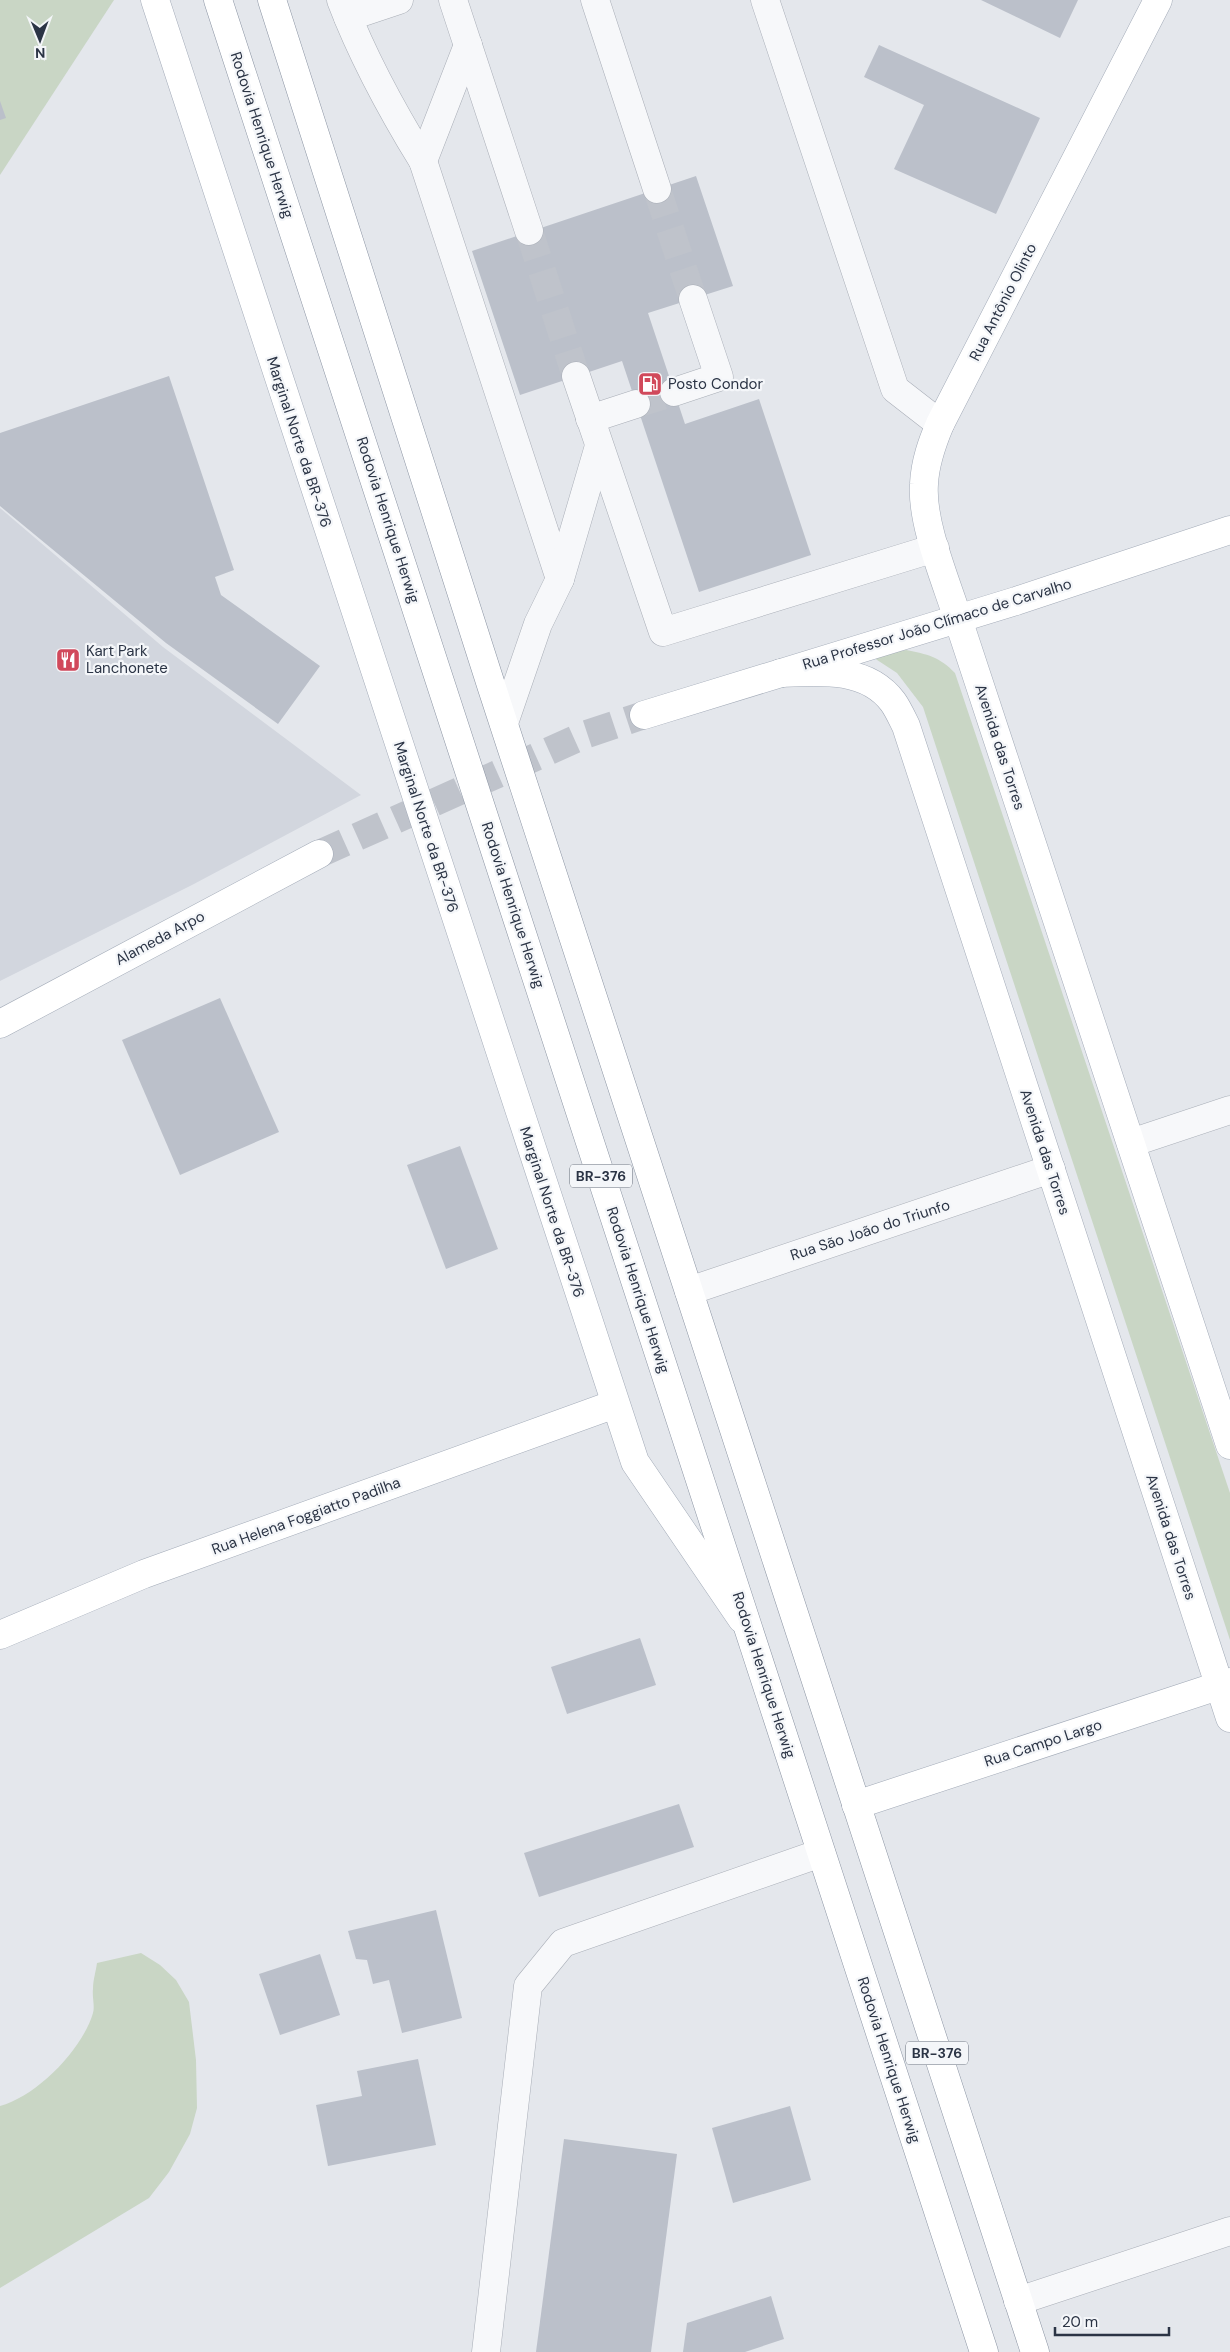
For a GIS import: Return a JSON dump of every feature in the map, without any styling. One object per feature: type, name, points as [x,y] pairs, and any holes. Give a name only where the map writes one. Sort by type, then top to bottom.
[{"type":"main road","name":"Marginal Norte da BR-376","points":[[154,0],[635,1462],[749,1629]]},
{"type":"main road","name":"Rodovia Henrique Herwig","points":[[218,0],[984,2352]]},
{"type":"main road","name":"BR-376","points":[[272,0],[504,723],[1035,2352]]},
{"type":"main road","name":"Rua Antônio Olinto","points":[[958,619],[935,548],[926,512],[923,484],[928,454],[940,424],[1158,0]]},
{"type":"main road","name":"Rua Professor João Clímaco de Carvalho","points":[[644,715],[958,619],[1230,530]]},
{"type":"main road","name":"Avenida das Torres","points":[[958,619],[1230,1445]]},
{"type":"main road","name":"Avenida das Torres","points":[[782,673],[821,671],[847,673],[875,684],[892,702],[906,726],[1051,1170],[1225,1684],[1230,1718]]},
{"type":"main road","name":"Alameda Arpo","points":[[0,1024],[319,854]]},
{"type":"main road","name":"Rua Helena Foggiatto Padilha","points":[[0,1635],[144,1574],[615,1404]]},
{"type":"main road","name":"Rua Campo Largo","points":[[856,1805],[1225,1684]]},
{"type":"street","points":[[399,0],[344,8],[362,54],[391,110],[424,161],[560,579]]},
{"type":"street","points":[[453,0],[529,231]]},
{"type":"street","points":[[595,0],[657,189]]},
{"type":"street","points":[[764,0],[895,389],[940,424]]},
{"type":"street","points":[[424,161],[468,45]]},
{"type":"street","points":[[674,392],[719,378],[693,299]]},
{"type":"street","points":[[576,376],[664,632],[935,548]]},
{"type":"street","points":[[590,419],[636,404]]},
{"type":"street","points":[[504,723],[538,624],[560,579],[599,446]]},
{"type":"street","points":[[1131,1143],[1230,1110]]},
{"type":"street","name":"Rua São João do Triunfo","points":[[689,1291],[1051,1170]]},
{"type":"street","points":[[486,2352],[528,1986],[563,1943],[821,1853]]},
{"type":"street","points":[[1018,2300],[1230,2231]]},
{"type":"shaded area","points":[[0,508],[163,647],[361,795],[192,885],[0,981]]},
{"type":"green space","points":[[0,0],[114,0],[0,175]]},
{"type":"green space","points":[[906,650],[933,657],[944,663],[955,673],[1230,1493],[1230,1640],[923,707],[897,673],[871,656]]},
{"type":"green space","points":[[141,1953],[160,1965],[176,1980],[189,2002],[196,2060],[197,2108],[190,2134],[169,2172],[149,2198],[0,2288],[0,2106],[14,2101],[43,2082],[56,2070],[79,2042],[93,2013],[93,1986],[97,1963]]},
{"type":"building","points":[[981,0],[1078,0],[1060,38]]},
{"type":"building","points":[[879,45],[1040,118],[996,214],[894,169],[924,105],[864,77]]},
{"type":"building","points":[[0,101],[6,118],[0,120]]},
{"type":"building","name":"Posto Condor","points":[[696,176],[733,286],[648,313],[685,424],[759,399],[811,555],[699,592],[622,361],[520,395],[472,251]]},
{"type":"building","points":[[169,376],[234,570],[215,577],[221,595],[320,666],[278,724],[166,643],[0,506],[0,433]]},
{"type":"building","points":[[220,998],[279,1132],[180,1175],[122,1040]]},
{"type":"building","points":[[460,1146],[498,1249],[446,1269],[407,1165]]},
{"type":"building","points":[[640,1638],[656,1685],[567,1714],[551,1667]]},
{"type":"building","points":[[679,1804],[694,1847],[539,1897],[524,1853]]},
{"type":"building","points":[[436,1910],[462,2018],[402,2033],[389,1980],[373,1984],[367,1960],[356,1959],[348,1931]]},
{"type":"building","points":[[320,1954],[340,2015],[280,2035],[259,1974]]},
{"type":"building","points":[[418,2059],[436,2145],[328,2166],[316,2105],[362,2096],[357,2071]]},
{"type":"building","points":[[790,2106],[811,2180],[733,2203],[712,2128]]},
{"type":"building","points":[[564,2139],[677,2154],[651,2352],[536,2352]]},
{"type":"building","points":[[771,2296],[784,2339],[745,2352],[683,2352],[687,2323]]},
{"type":"tunnel","points":[[657,189],[693,299]]},
{"type":"tunnel","points":[[529,231],[576,376]]},
{"type":"tunnel","points":[[636,404],[674,392]]},
{"type":"tunnel","points":[[319,854],[587,734],[644,715]]},
{"type":"place","name":"Posto Condor","points":[[650,384]]},
{"type":"place","name":"Kart Park Lanchonete","points":[[68,660]]}]
